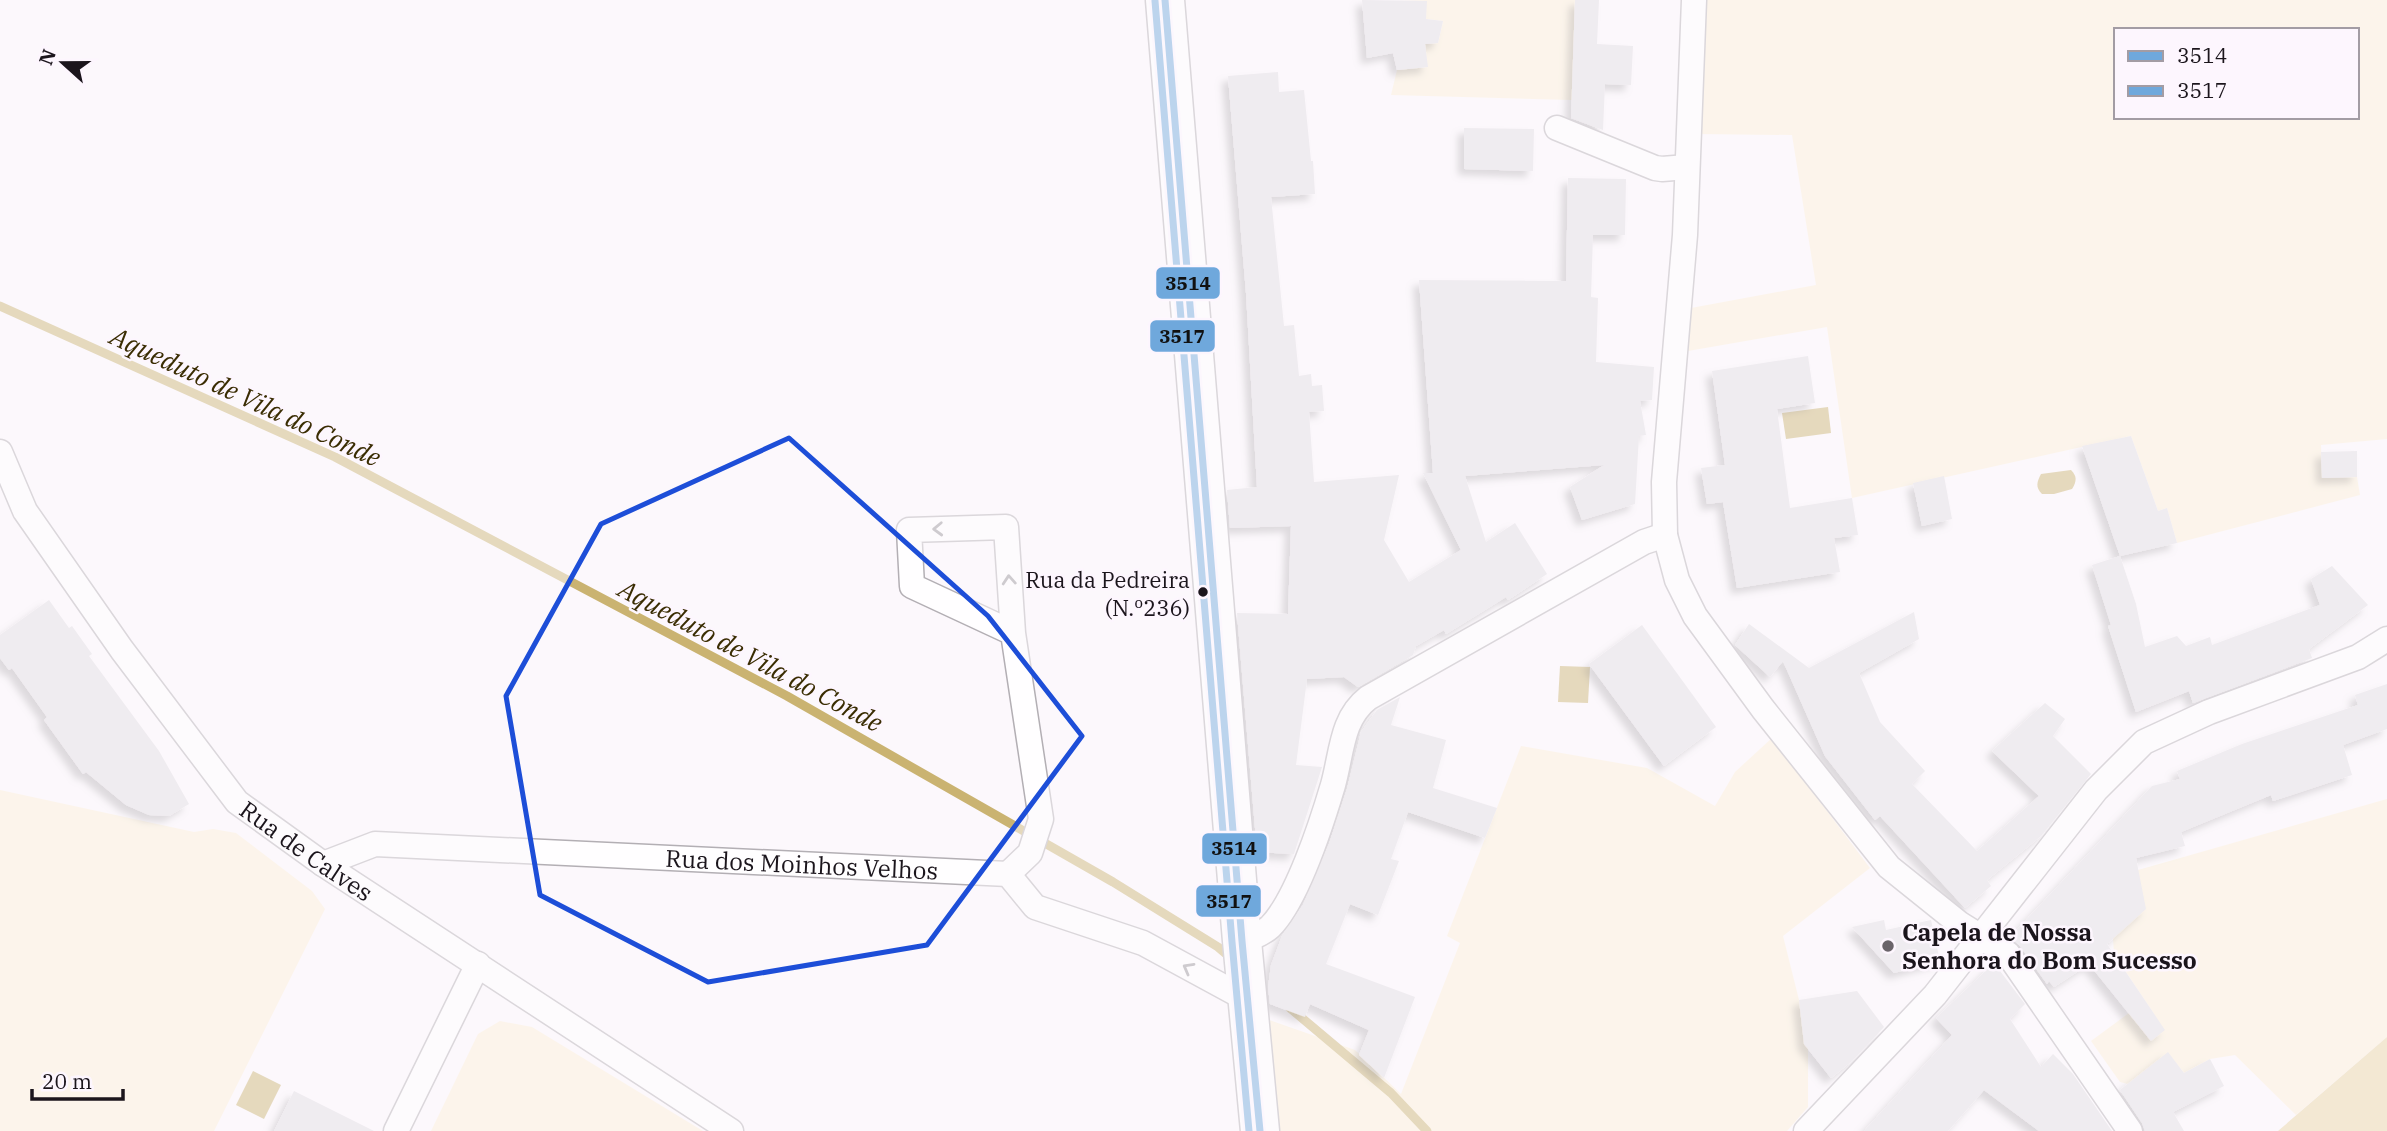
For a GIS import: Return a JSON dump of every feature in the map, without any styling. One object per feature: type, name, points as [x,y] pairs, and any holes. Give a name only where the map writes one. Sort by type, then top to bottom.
[{"type":"main road","points":[[1166,0],[1242,941],[1260,1131]]},
{"type":"street","points":[[1694,0],[1684,249],[1664,482],[1665,536],[1677,579],[1695,615],[1763,709],[1889,867],[1932,904],[1979,938],[2008,954],[2130,1131]]},
{"type":"street","points":[[1557,128],[1655,168],[1687,167]]},
{"type":"street","name":"Rua de Calves","points":[[0,452],[8,485],[25,511],[122,650],[237,802],[323,864],[731,1131]]},
{"type":"street","points":[[1013,634],[912,586],[909,530],[1006,527],[1013,634],[1041,819],[1030,853],[1008,874],[1035,907],[1143,943],[1248,1000]]},
{"type":"street","points":[[1242,941],[1269,928],[1295,886],[1311,852],[1327,804],[1348,721],[1358,706],[1644,542],[1665,536]]},
{"type":"street","points":[[1805,1131],[1935,995],[2096,790],[2144,742],[2209,712],[2358,657],[2387,639]]},
{"type":"street","name":"Rua dos Moinhos Velhos","points":[[323,864],[375,844],[1008,874]]},
{"type":"street","points":[[396,1131],[478,964]]},
{"type":"highlighted area","points":[[789,438],[988,616],[1082,736],[927,945],[708,982],[540,895],[506,696],[601,524]]},
{"type":"shaded area","points":[[1397,0],[1575,0],[1572,100],[1391,95],[1397,70],[1427,67],[1425,44],[1438,43],[1443,21],[1426,19],[1426,1]]},
{"type":"shaded area","points":[[1699,0],[2387,0],[2387,439],[2321,445],[2322,478],[2357,477],[2360,495],[2177,543],[2167,508],[2158,511],[2131,436],[1852,498],[1827,327],[1688,351],[1691,308],[1816,285],[1792,135],[1696,134]]},
{"type":"shaded area","points":[[1828,407],[1831,433],[1786,439],[1782,413]]},
{"type":"shaded area","points":[[2071,470],[2076,479],[2072,489],[2042,494],[2038,489],[2041,474]]},
{"type":"shaded area","points":[[1560,666],[1590,667],[1588,703],[1558,702]]},
{"type":"shaded area","points":[[1772,738],[1870,868],[1783,936],[1808,1049],[1808,1107],[1787,1131],[1280,1131],[1269,1020],[1355,1050],[1401,1094],[1460,943],[1447,936],[1521,746],[1647,768],[1715,806],[1735,772]]},
{"type":"shaded area","points":[[0,790],[194,832],[213,829],[236,833],[312,891],[325,909],[214,1131],[0,1131]]},
{"type":"shaded area","points":[[2387,799],[2387,1037],[2296,1115],[2235,1055],[2210,1059],[2184,1073],[2168,1053],[2128,1084],[2120,1082],[2091,1041],[2129,1013],[2139,1025],[2154,1014],[2114,954],[2113,938],[2138,870]]},
{"type":"shaded area","points":[[500,1021],[532,1027],[703,1131],[431,1131],[478,1034]]},
{"type":"shaded area","points":[[2387,1037],[2387,1131],[2278,1131]]},
{"type":"shaded area","points":[[253,1071],[281,1085],[264,1119],[236,1105]]},
{"type":"building","points":[[1362,0],[1427,1],[1426,19],[1443,21],[1438,43],[1425,44],[1428,67],[1397,70],[1393,53],[1367,58]]},
{"type":"building","points":[[1575,0],[1599,0],[1597,44],[1633,46],[1631,85],[1605,84],[1603,130],[1571,118]]},
{"type":"building","points":[[1278,72],[1279,92],[1304,90],[1313,161],[1315,194],[1271,197],[1284,326],[1294,325],[1299,376],[1311,374],[1312,386],[1322,385],[1324,411],[1309,412],[1314,482],[1399,475],[1384,540],[1409,582],[1461,550],[1423,473],[1433,473],[1419,280],[1566,281],[1568,178],[1626,179],[1625,235],[1593,235],[1591,297],[1598,298],[1596,362],[1654,367],[1652,400],[1640,401],[1646,435],[1639,436],[1635,504],[1582,520],[1570,487],[1604,465],[1465,476],[1486,542],[1515,523],[1547,574],[1508,600],[1506,597],[1446,634],[1444,630],[1416,646],[1413,655],[1358,687],[1344,677],[1307,679],[1296,765],[1322,767],[1294,854],[1257,852],[1237,613],[1288,614],[1291,526],[1230,528],[1227,490],[1257,487],[1246,293],[1228,76]]},
{"type":"building","points":[[1464,128],[1534,129],[1533,171],[1464,169]]},
{"type":"building","points":[[1808,356],[1815,403],[1777,409],[1790,508],[1852,498],[1858,535],[1834,538],[1840,572],[1737,588],[1723,502],[1707,504],[1701,468],[1725,465],[1712,371]]},
{"type":"building","points":[[2131,436],[2158,511],[2167,508],[2177,543],[2120,556],[2082,446]]},
{"type":"building","points":[[2357,451],[2357,477],[2322,478],[2321,452]]},
{"type":"building","points":[[1944,476],[1952,519],[1922,526],[1913,483]]},
{"type":"building","points":[[2120,556],[2136,604],[2145,647],[2177,636],[2186,646],[2210,637],[2212,645],[2320,605],[2311,579],[2332,566],[2368,605],[2309,649],[2312,658],[2193,703],[2189,691],[2136,712],[2108,626],[2111,625],[2092,565]]},
{"type":"building","points":[[49,600],[69,628],[72,626],[92,654],[89,656],[159,751],[189,804],[169,816],[149,815],[126,805],[86,772],[83,774],[44,720],[47,717],[12,668],[9,670],[0,658],[0,635]]},
{"type":"building","points":[[1914,612],[1919,639],[1859,673],[1880,722],[1925,771],[1912,784],[1977,851],[2039,796],[1992,751],[2045,703],[2065,719],[2053,736],[2091,774],[2041,836],[1987,880],[1991,886],[1965,908],[1880,816],[1875,820],[1825,756],[1783,661],[1770,677],[1735,645],[1749,624],[1809,668]]},
{"type":"building","points":[[1642,625],[1716,727],[1664,766],[1589,664]]},
{"type":"building","points":[[2387,684],[2387,729],[2343,745],[2352,775],[2273,801],[2271,795],[2181,832],[2185,846],[2136,858],[2146,909],[2107,944],[2165,1030],[2151,1041],[2089,964],[2054,987],[2049,981],[2047,984],[2020,946],[2010,937],[2152,786],[2180,779],[2177,771],[2242,744],[2358,705],[2355,695]]},
{"type":"building","points":[[1400,697],[1391,725],[1446,740],[1433,788],[1497,808],[1485,838],[1408,812],[1391,859],[1399,861],[1378,915],[1350,904],[1326,964],[1415,997],[1384,1078],[1359,1055],[1369,1030],[1310,1004],[1305,1017],[1270,1004],[1268,987],[1271,965],[1282,936],[1303,905],[1329,844],[1347,789],[1361,732],[1377,710]]},
{"type":"building","name":"Capela de Nossa Senhora do Bom Sucesso","points":[[1884,920],[1886,930],[1931,920],[1940,961],[1894,973],[1852,927]]},
{"type":"building","points":[[1994,963],[2025,1004],[2010,1019],[2041,1067],[2053,1054],[2073,1074],[2112,1131],[2039,1131],[1984,1090],[1948,1131],[1864,1131],[1952,1035],[1936,1018]]},
{"type":"building","points":[[1857,991],[1884,1027],[1852,1061],[1831,1078],[1804,1044],[1799,1000]]},
{"type":"building","points":[[2168,1052],[2184,1073],[2210,1059],[2224,1086],[2173,1112],[2184,1131],[2145,1131],[2120,1090]]},
{"type":"building","points":[[294,1091],[374,1131],[274,1131]]},
{"type":"waterway","name":"Aqueduto de Vila do Conde","points":[[0,306],[335,457],[787,696],[1113,882],[1218,947],[1231,958]]},
{"type":"waterway","name":"Aqueduto de Vila do Conde","points":[[1290,1008],[1391,1093],[1427,1131]]},
{"type":"transit line","name":"3514","points":[[1165,0],[1260,1131]]},
{"type":"transit line","name":"3517","points":[[1155,1],[1249,1131]]},
{"type":"place","name":"Rua da Pedreira (N.º236)","points":[[1203,592]]},
{"type":"place","name":"Capela de Nossa Senhora do Bom Sucesso","points":[[1888,946]]}]
